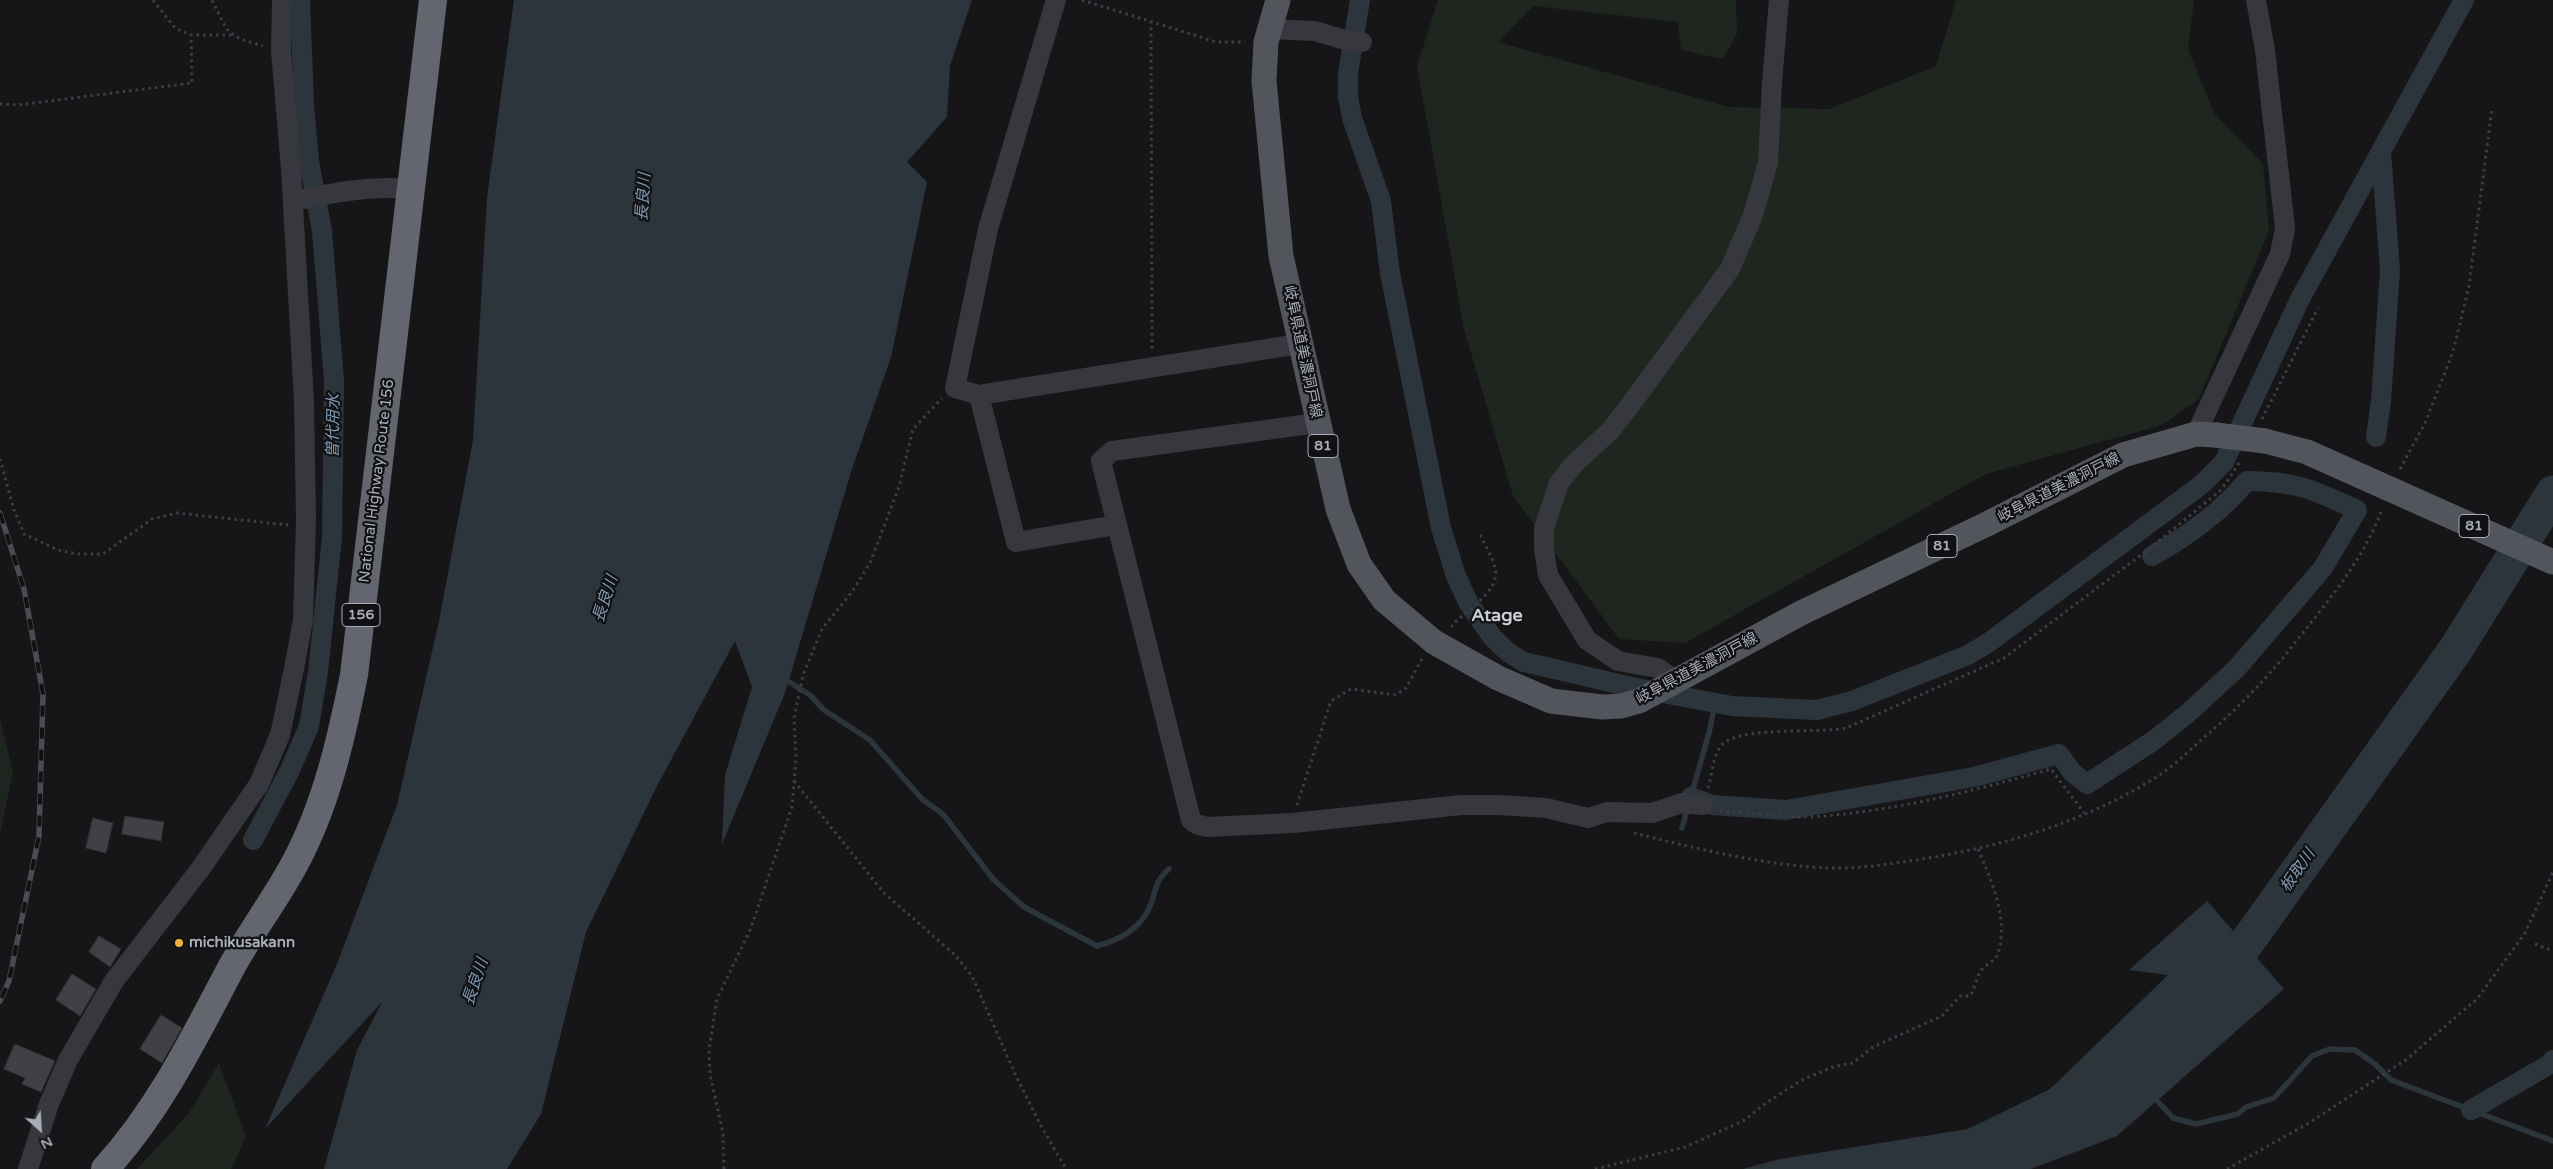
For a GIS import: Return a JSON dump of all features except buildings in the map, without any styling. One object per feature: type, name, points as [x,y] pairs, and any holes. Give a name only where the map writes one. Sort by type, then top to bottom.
[{"type":"highway","name":"National Highway Route 156","points":[[105,1169],[120,1153],[170,1082],[236,959],[295,864],[322,800],[341,739],[354,675],[433,0]]},
{"type":"main road","name":"岐阜県道美濃洞戸線","points":[[1278,0],[1268,36],[1264,81],[1281,256],[1299,344],[1338,509],[1359,564],[1384,600],[1435,643],[1498,678],[1551,701],[1602,707],[1622,706],[1639,701],[1801,613],[1987,524],[2123,455],[2206,435],[2262,432],[2393,489]]},
{"type":"main road","name":"81","points":[[2393,489],[2553,562]]},
{"type":"street","points":[[28,1169],[49,1104],[68,1060],[109,989],[201,868],[259,784],[280,735],[303,620],[307,198],[281,51],[282,0]]},
{"type":"street","points":[[1056,0],[988,230],[955,388],[979,394],[1299,344]]},
{"type":"street","points":[[1672,683],[1658,668],[1618,661],[1587,640],[1548,575],[1544,549],[1544,528],[1559,483],[1574,464],[1610,431],[1730,269],[1753,215],[1768,162],[1779,0]]},
{"type":"street","points":[[2206,435],[2280,254],[2285,228],[2266,59],[2256,0]]},
{"type":"street","points":[[1268,36],[1315,31],[1354,41]]},
{"type":"street","points":[[307,198],[362,189],[390,187],[411,189]]},
{"type":"street","points":[[979,394],[1016,542],[1116,525]]},
{"type":"street","points":[[1317,422],[1112,451],[1101,461],[1191,820],[1196,824],[1207,827],[1293,822],[1460,805],[1499,804],[1546,808],[1588,818],[1607,812],[1652,813],[1682,803],[1704,805]]},
{"type":"path","points":[[153,0],[175,28],[191,35],[231,34],[281,51]]},
{"type":"path","points":[[212,0],[231,34]]},
{"type":"path","points":[[1082,0],[1216,42],[1268,36]]},
{"type":"path","points":[[1151,21],[1151,367]]},
{"type":"path","points":[[0,104],[18,105],[192,83],[191,35]]},
{"type":"path","points":[[1632,833],[1743,857],[1826,868],[1861,868],[1978,849],[2039,833],[2084,813],[2160,774],[2223,722],[2277,666],[2352,568],[2378,521],[2425,423],[2453,352],[2469,286],[2492,108]]},
{"type":"path","points":[[2262,432],[2318,308]]},
{"type":"path","points":[[724,1169],[723,1133],[710,1074],[708,1050],[717,999],[750,928],[785,832],[792,807],[796,759],[794,718],[796,702],[804,675],[822,629],[852,592],[870,563],[898,487],[913,429],[934,404],[955,388]]},
{"type":"path","points":[[2084,813],[2051,769],[1934,799],[1833,816],[1795,816],[1710,810],[1704,805],[1719,747],[1729,738],[1781,730],[1835,730],[1846,728],[2004,658],[2149,549],[2222,489],[2242,457]]},
{"type":"path","points":[[0,459],[14,510],[24,534],[58,550],[77,554],[103,554],[152,519],[177,512],[305,527]]},
{"type":"path","points":[[1293,822],[1331,701],[1351,689],[1396,695],[1406,688],[1435,643],[1457,619],[1492,588],[1496,578],[1495,568],[1479,532]]},
{"type":"path","points":[[794,781],[884,893],[955,955],[972,976],[1016,1076],[1041,1126],[1066,1169]]},
{"type":"path","points":[[1595,1169],[1685,1147],[1743,1121],[1766,1103],[1802,1080],[1833,1067],[1853,1063],[1873,1046],[1942,1016],[1960,996],[1970,996],[1976,987],[1982,968],[1994,960],[1999,952],[2000,934],[2000,914],[1978,849]]},
{"type":"path","points":[[2227,1169],[2307,1124],[2408,1059],[2478,999],[2525,933],[2553,872]]},
{"type":"path","points":[[2535,944],[2553,951]]},
{"type":"shaded area","points":[[1438,0],[1736,0],[1737,34],[1723,59],[1681,50],[1678,22],[1533,6],[1498,42],[1729,107],[1829,109],[1936,66],[1956,0],[2194,0],[2188,49],[2214,113],[2263,164],[2269,231],[2199,399],[2162,425],[1986,474],[1685,643],[1619,639],[1513,496],[1464,329],[1417,66]]},
{"type":"shaded area","points":[[0,719],[13,772],[0,834]]},
{"type":"shaded area","points":[[219,1063],[246,1137],[231,1169],[137,1169],[189,1113]]},
{"type":"water","name":"長良川","points":[[514,0],[972,0],[950,66],[947,117],[907,162],[927,182],[891,357],[851,472],[785,693],[722,844],[725,775],[752,687],[735,641],[657,786],[586,932],[541,1114],[507,1169],[324,1169],[357,1050],[382,1002],[265,1129],[337,964],[397,805],[439,621],[473,440],[487,197]]},
{"type":"water","points":[[2207,901],[2284,989],[2117,1136],[2031,1169],[1743,1169],[1780,1159],[1968,1129],[2050,1089],[2168,975],[2129,970]]},
{"type":"waterway","name":"曽代用水","points":[[253,840],[290,770],[309,726],[318,672],[332,537],[334,381],[322,231],[309,161],[304,105],[300,0]]},
{"type":"waterway","points":[[1360,0],[1348,73],[1348,97],[1352,118],[1381,201],[1390,273],[1441,528],[1456,576],[1469,604],[1493,638],[1509,653],[1524,662],[1636,688],[1732,706],[1817,710],[1852,701],[1968,655],[1988,643],[2201,485],[2224,462],[2300,299],[2464,0]]},
{"type":"waterway","points":[[2376,437],[2381,401],[2390,270],[2381,152]]},
{"type":"waterway","points":[[1691,797],[1712,805],[1786,810],[1974,777],[2059,754],[2072,772],[2087,784],[2153,741],[2187,714],[2236,669],[2323,568],[2357,510],[2304,488],[2264,481],[2247,481],[2203,523],[2152,556]]},
{"type":"waterway","name":"板取川","points":[[2218,983],[2456,649],[2553,493]]},
{"type":"waterway","points":[[783,678],[810,695],[824,710],[870,740],[922,799],[943,814],[993,879],[1024,907],[1097,946],[1131,931],[1142,920],[1152,902],[1159,880],[1169,869]]},
{"type":"waterway","points":[[1682,828],[1709,733],[1715,703]]},
{"type":"waterway","points":[[2153,1096],[2173,1118],[2196,1124],[2238,1114],[2246,1107],[2274,1098],[2312,1056],[2330,1049],[2355,1050],[2375,1064],[2391,1080],[2553,1141]]},
{"type":"waterway","points":[[2471,1110],[2550,1064],[2553,1060]]},
{"type":"railway","points":[[0,513],[24,589],[43,694],[39,836],[9,981],[0,1001]]},
{"type":"place","name":"michikusakann","points":[[179,943]]},
{"type":"district","name":"Atage","points":[[1497,616]]}]
